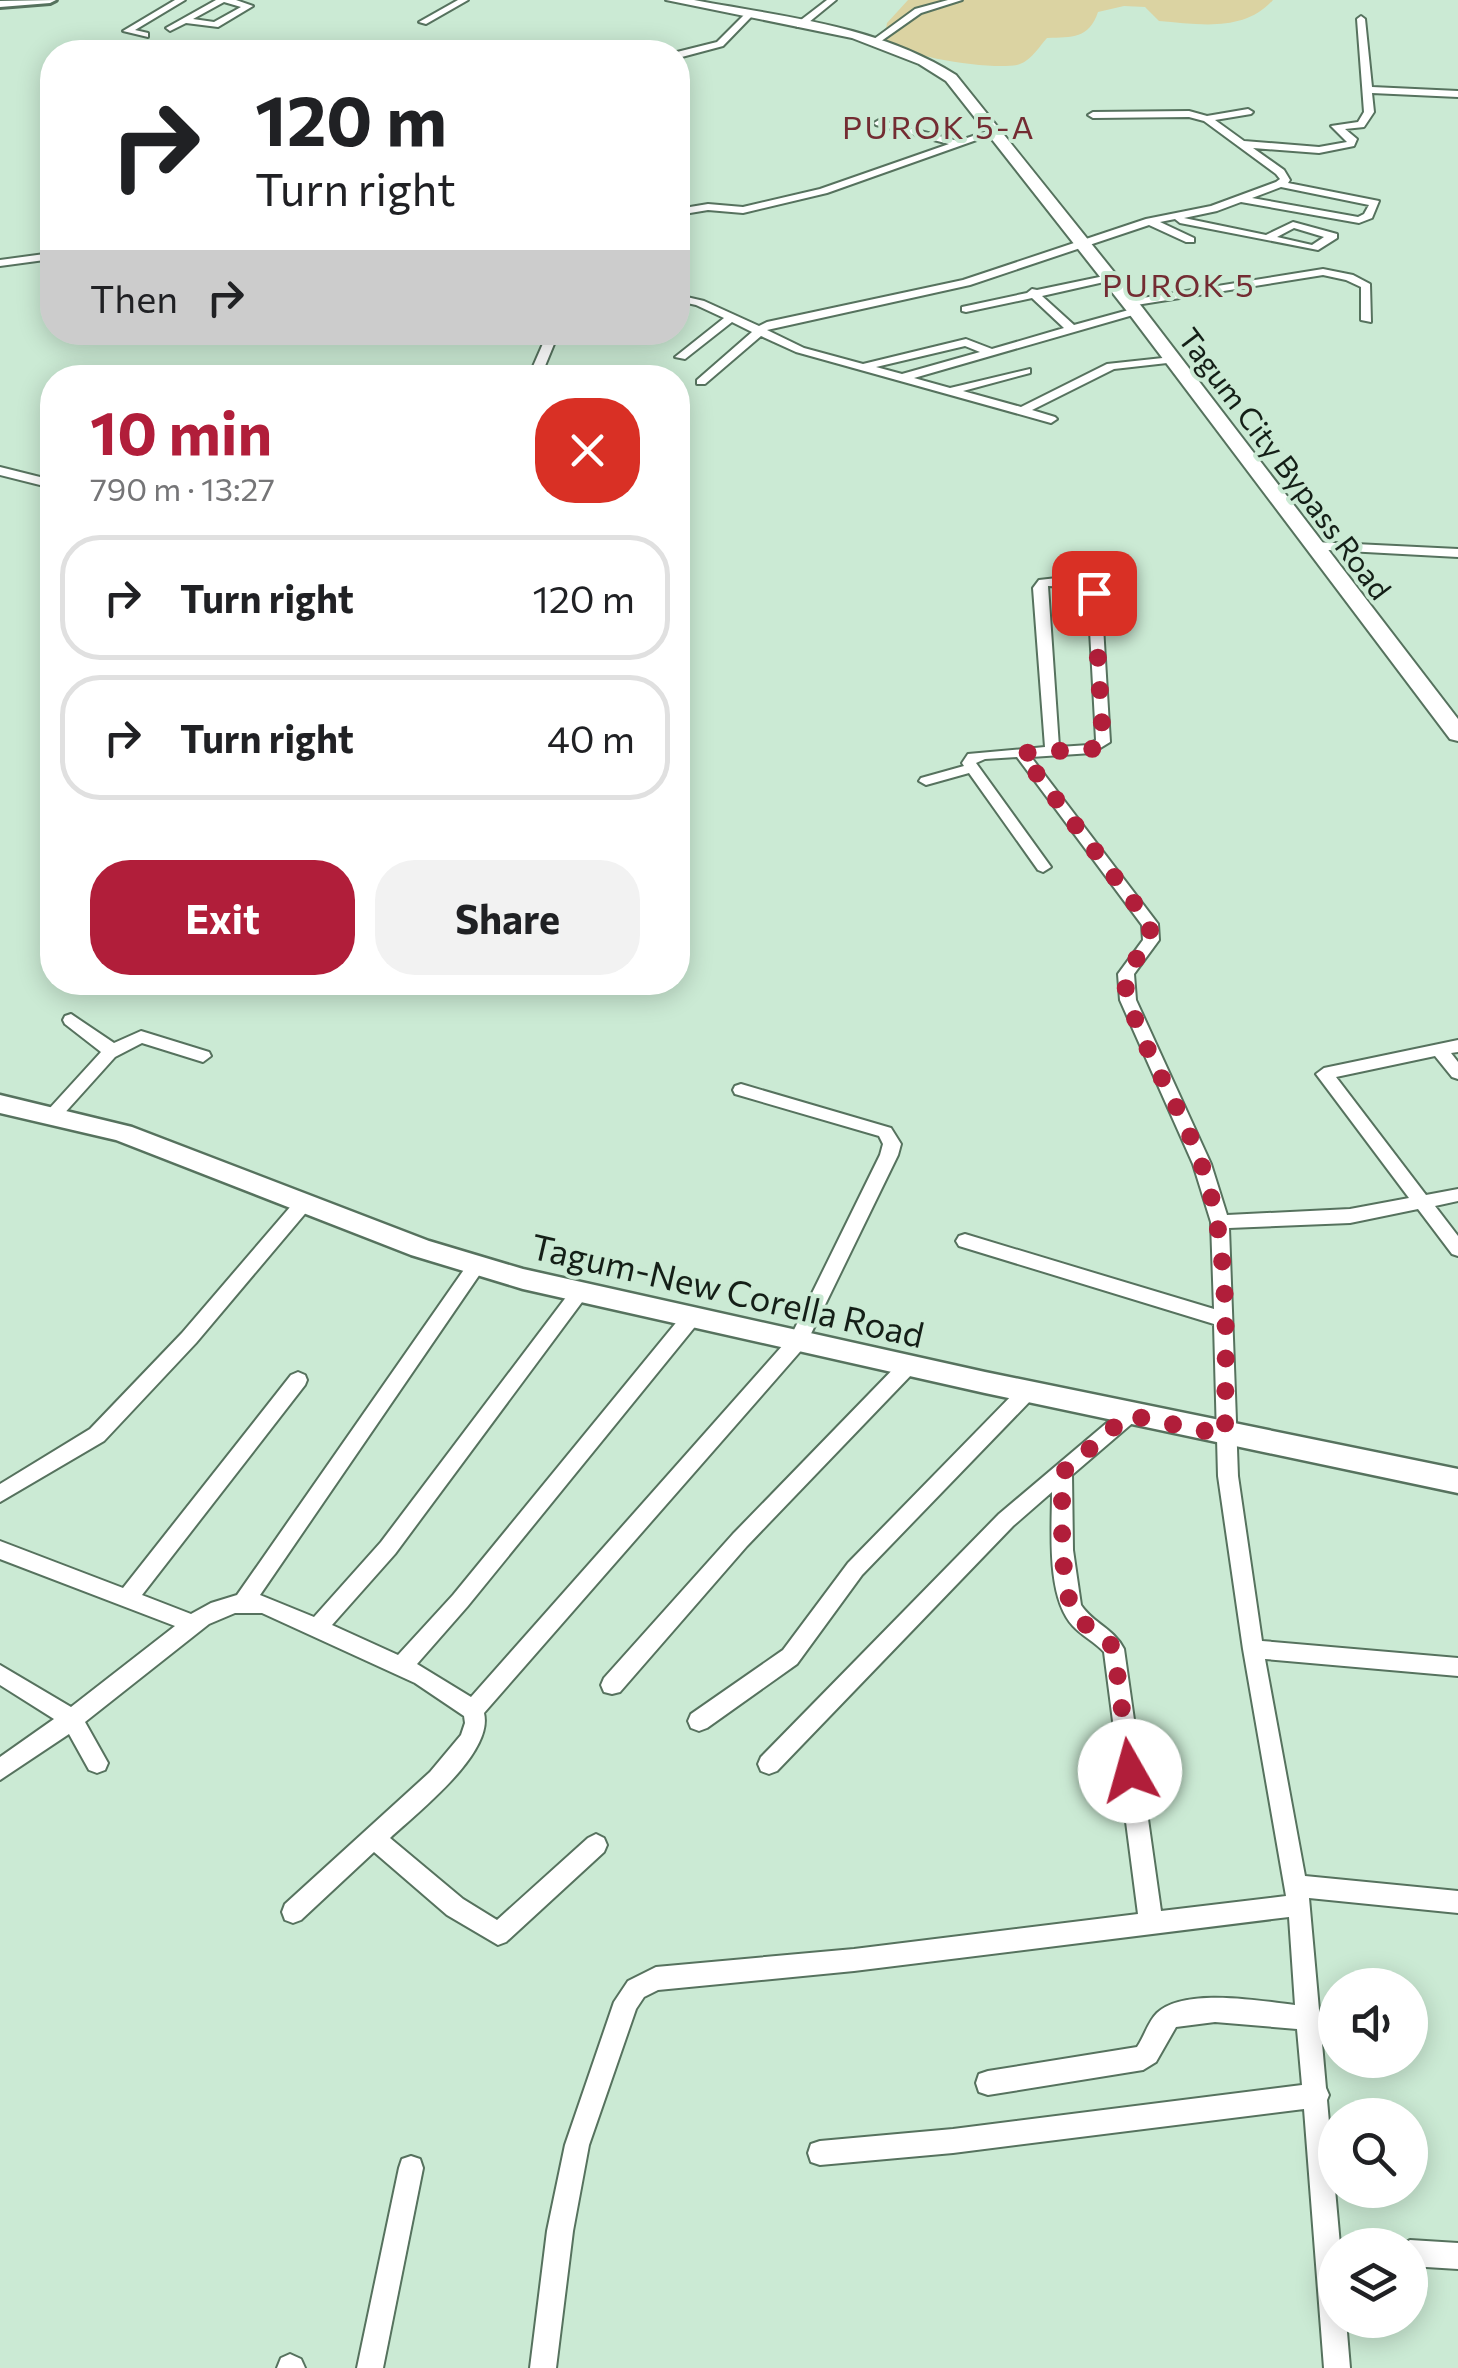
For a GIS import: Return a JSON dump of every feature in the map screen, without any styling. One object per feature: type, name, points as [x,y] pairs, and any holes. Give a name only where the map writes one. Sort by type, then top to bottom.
[{"type":"main road","name":"Tagum City Bypass Road","points":[[673,0],[874,42],[913,55],[941,70],[1133,307],[1458,734]]},
{"type":"main road","name":"Tagum-New Corella Road","points":[[0,1104],[55,1113],[114,1130],[394,1240],[578,1293],[1128,1415],[1458,1482]]},
{"type":"street","points":[[0,4],[50,0]]},
{"type":"street","points":[[145,35],[127,31],[182,0]]},
{"type":"street","points":[[170,28],[184,20],[224,0],[249,6],[216,25],[184,20]]},
{"type":"street","points":[[424,22],[464,0]]},
{"type":"street","points":[[800,25],[832,0]]},
{"type":"street","points":[[874,42],[918,11],[958,0]]},
{"type":"street","points":[[690,53],[720,44],[749,16]]},
{"type":"street","points":[[1240,144],[1319,150],[1346,146],[1352,138],[1336,126],[1356,126],[1365,121],[1369,90],[1361,19]]},
{"type":"street","points":[[1369,90],[1458,94]]},
{"type":"street","points":[[1093,114],[1179,114],[1207,119],[1248,112]]},
{"type":"street","points":[[701,382],[757,330],[773,323],[966,283],[1150,221],[1241,200],[1284,180],[1280,172],[1207,119]]},
{"type":"street","points":[[880,123],[958,144]]},
{"type":"street","points":[[690,203],[743,210],[823,191],[994,132]]},
{"type":"street","points":[[1241,200],[1359,220],[1368,216],[1375,203],[1280,184]]},
{"type":"street","points":[[690,210],[708,207]]},
{"type":"street","points":[[1165,219],[1314,248],[1333,236],[1294,226],[1267,238]]},
{"type":"street","points":[[1150,221],[1190,240]]},
{"type":"street","points":[[0,263],[40,258]]},
{"type":"street","points":[[905,378],[1133,307],[1322,272],[1349,277],[1366,286],[1367,320]]},
{"type":"street","points":[[966,309],[1109,278]]},
{"type":"street","points":[[1032,292],[1072,329]]},
{"type":"street","points":[[690,301],[800,350],[1051,419]]},
{"type":"street","points":[[681,358],[730,319]]},
{"type":"street","points":[[862,367],[966,342],[990,352]]},
{"type":"street","points":[[1024,410],[1111,366],[1172,360]]},
{"type":"street","points":[[951,391],[1026,371]]},
{"type":"street","points":[[0,471],[40,481]]},
{"type":"street","points":[[1314,546],[1458,553]]},
{"type":"street","points":[[970,768],[973,757],[1100,746],[1105,724],[1094,593],[1082,584],[1044,582],[1040,588],[1052,750]]},
{"type":"street","points":[[1021,753],[1150,924],[1151,940],[1126,974],[1128,1000],[1202,1164],[1220,1222],[1225,1435],[1253,1649],[1297,1895],[1330,2228]]},
{"type":"street","points":[[926,782],[970,768]]},
{"type":"street","points":[[970,768],[1043,867]]},
{"type":"street","points":[[72,1020],[109,1048],[108,1053]]},
{"type":"street","points":[[55,1113],[108,1053],[140,1037],[204,1056]]},
{"type":"street","points":[[1458,1073],[1449,1048],[1324,1074],[1458,1248]]},
{"type":"street","points":[[474,1710],[798,1341],[892,1144],[890,1137],[873,1128],[741,1090]]},
{"type":"street","points":[[1220,1222],[1350,1216],[1458,1195]]},
{"type":"street","points":[[0,1494],[97,1435],[190,1338],[303,1204]]},
{"type":"street","points":[[965,1241],[1225,1320]]},
{"type":"street","points":[[244,1602],[476,1266]]},
{"type":"street","points":[[319,1626],[388,1548],[578,1293]]},
{"type":"street","points":[[402,1666],[460,1601],[691,1318]]},
{"type":"street","points":[[612,1685],[740,1540],[908,1366]]},
{"type":"street","points":[[128,1598],[298,1380]]},
{"type":"street","points":[[699,1721],[790,1657],[855,1569],[1027,1392]]},
{"type":"street","points":[[768,1764],[1006,1520],[1128,1415]]},
{"type":"street","points":[[1062,1473],[1066,1588],[1079,1619],[1105,1636],[1114,1649],[1151,1922]]},
{"type":"street","points":[[0,1550],[193,1624]]},
{"type":"street","points":[[0,1770],[193,1624],[225,1605],[244,1602],[264,1604],[319,1626],[450,1691],[474,1710],[476,1723],[460,1754],[375,1839],[293,1912]]},
{"type":"street","points":[[1253,1649],[1458,1668]]},
{"type":"street","points":[[0,1674],[72,1719],[97,1763]]},
{"type":"street","points":[[375,1839],[455,1907],[498,1934],[596,1844]]},
{"type":"street","points":[[544,2368],[560,2231],[577,2144],[617,2021],[636,1989],[656,1979],[854,1960],[1151,1922],[1297,1895],[1458,1902]]},
{"type":"street","points":[[988,2083],[1143,2058],[1153,2049],[1168,2019],[1179,2014],[1213,2011],[1310,2018]]},
{"type":"street","points":[[820,2153],[954,2141],[1318,2095]]},
{"type":"street","points":[[370,2368],[411,2168]]},
{"type":"street","points":[[1428,2254],[1458,2256]]},
{"type":"street","points":[[1336,2338],[1338,2368]]},
{"type":"shaded area","points":[[908,0],[1273,0],[1248,18],[1220,24],[1159,21],[1145,7],[1124,6],[1098,12],[1084,32],[1047,38],[1026,61],[1004,66],[929,57],[884,41],[887,23]]},
{"type":"district","name":"PUROK 5-A","points":[[939,126]]},
{"type":"district","name":"PUROK 5","points":[[1179,284]]},
{"type":"route","points":[[1094,593],[1105,724],[1103,742],[1092,749],[1021,753],[1150,924],[1151,940],[1126,974],[1125,985],[1128,1000],[1202,1164],[1220,1222],[1225,1320],[1225,1435],[1128,1415],[1062,1473],[1066,1588],[1079,1619],[1105,1636],[1114,1649],[1130,1771]]}]
